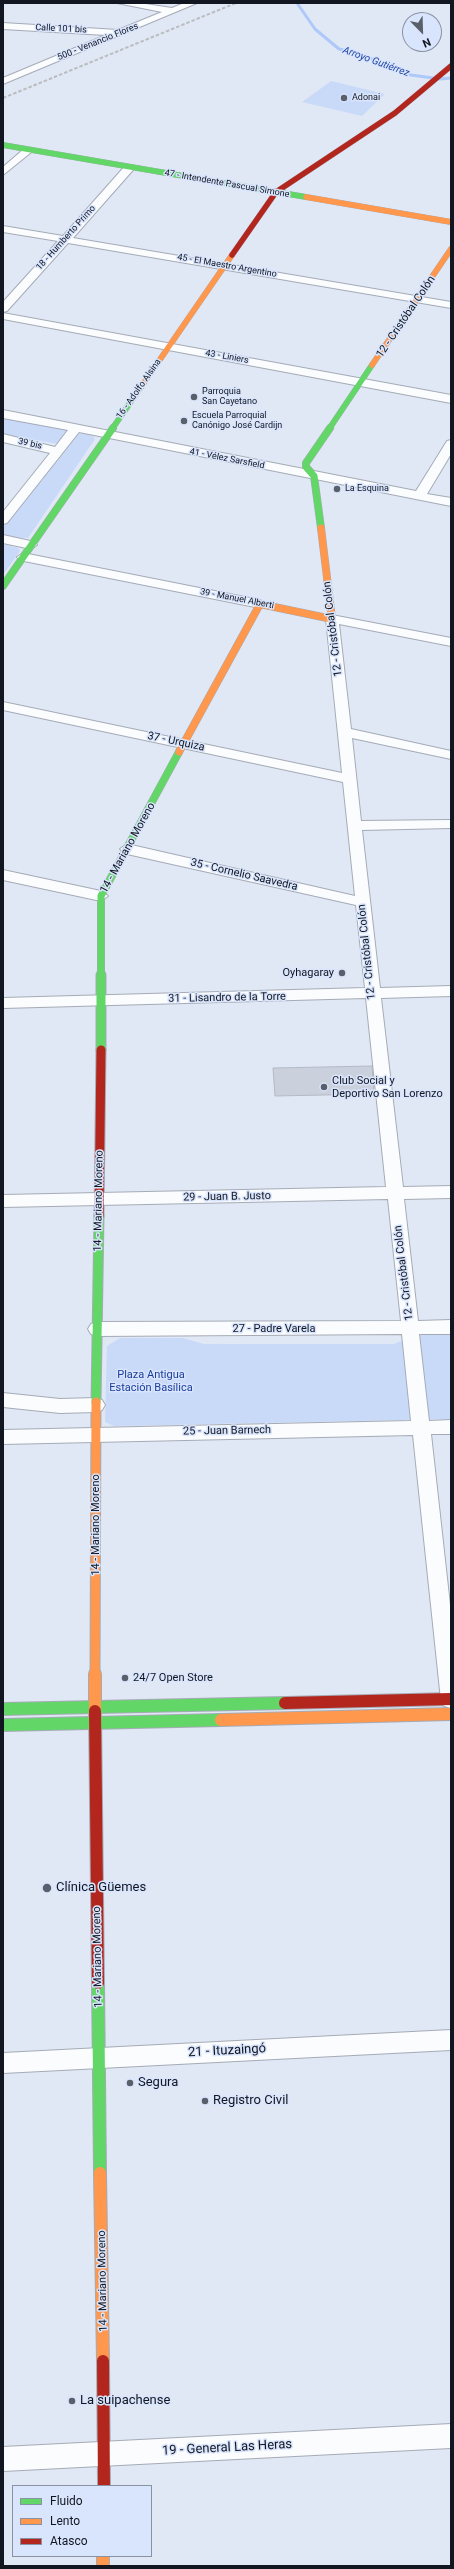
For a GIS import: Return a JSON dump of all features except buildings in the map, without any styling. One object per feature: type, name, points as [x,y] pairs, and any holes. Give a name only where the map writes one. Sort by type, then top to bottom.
[{"type":"street","points":[[122,3],[168,11]]},
{"type":"street","name":"500 - Venancio Flores","points":[[168,11],[181,3]]},
{"type":"street","name":"500 - Venancio Flores","points":[[3,75],[192,3]]},
{"type":"street","name":"Calle 101 bis","points":[[3,26],[114,32]]},
{"type":"street","name":"500 - Venancio Flores","points":[[3,81],[114,32]]},
{"type":"street","points":[[276,192],[395,113],[451,66]]},
{"type":"street","name":"47 - Intendente Pascual Simone","points":[[3,145],[451,222]]},
{"type":"street","points":[[3,172],[29,150]]},
{"type":"street","name":"18 - Humberto Primo","points":[[3,309],[130,168]]},
{"type":"street","name":"16 - Adolfo Alsina","points":[[3,586],[276,192]]},
{"type":"street","name":"45 - El Maestro Argentino","points":[[3,229],[225,265],[451,305]]},
{"type":"street","name":"12 - Cristóbal Colón","points":[[451,249],[363,382],[306,463],[306,467],[314,476],[332,618],[349,779],[356,826],[362,902],[372,994],[411,1328],[451,1699]]},
{"type":"street","name":"43 - Liniers","points":[[3,316],[451,399]]},
{"type":"street","name":"41 - Vélez Sarsfield","points":[[3,414],[451,502]]},
{"type":"street","points":[[3,520],[75,429]]},
{"type":"street","name":"39 bis","points":[[3,438],[58,451]]},
{"type":"street","points":[[419,496],[451,444]]},
{"type":"street","points":[[3,539],[31,545]]},
{"type":"street","name":"39 - Manuel Alberti","points":[[22,558],[451,642]]},
{"type":"street","name":"14 - Mariano Moreno","points":[[104,2485],[105,2455],[95,1707],[96,1405],[102,999],[100,896],[185,744],[260,604]]},
{"type":"street","name":"37 - Urquiza","points":[[3,706],[349,779]]},
{"type":"street","points":[[345,732],[451,755]]},
{"type":"street","points":[[356,826],[451,824]]},
{"type":"street","name":"35 - Cornelio Saavedra","points":[[127,849],[362,902]]},
{"type":"street","points":[[3,875],[100,896]]},
{"type":"street","name":"31 - Lisandro de la Torre","points":[[3,1003],[102,999],[224,998],[451,991]]},
{"type":"street","name":"29 - Juan B. Justo","points":[[3,1201],[451,1192]]},
{"type":"street","name":"27 - Padre Varela","points":[[97,1329],[451,1327]]},
{"type":"street","points":[[3,1400],[60,1406],[96,1405]]},
{"type":"street","name":"25 - Juan Barnech","points":[[3,1437],[96,1433],[451,1427]]},
{"type":"street","points":[[3,1709],[451,1699]]},
{"type":"street","points":[[3,1725],[451,1714]]},
{"type":"street","name":"21 - Ituzaingó","points":[[3,2063],[451,2040]]},
{"type":"street","name":"19 - General Las Heras","points":[[3,2459],[105,2455],[451,2436]]},
{"type":"green space","name":"Adonai","points":[[331,81],[385,94],[362,116],[302,102]]},
{"type":"green space","points":[[3,416],[69,430],[58,444],[3,434]]},
{"type":"green space","points":[[84,433],[93,436],[95,439],[28,538],[3,537],[3,527],[77,434]]},
{"type":"green space","points":[[3,544],[18,548],[20,551],[3,575]]},
{"type":"green space","name":"Plaza Antigua Estación Basílica","points":[[451,1332],[451,1419],[114,1426],[105,1422],[107,1346],[120,1338],[183,1338],[204,1344],[394,1344],[420,1333]]},
{"type":"waterway","name":"Arroyo Gutiérrez","points":[[297,3],[315,29],[339,49],[357,53],[411,75],[440,79],[451,78]]},
{"type":"railway","points":[[3,98],[236,3]]},
{"type":"traffic: fast","points":[[3,145],[306,197]]},
{"type":"traffic: fast","points":[[321,528],[314,476],[306,467],[306,463],[372,365]]},
{"type":"traffic: fast","points":[[3,586],[141,387]]},
{"type":"traffic: fast","points":[[101,1050],[101,896],[179,752]]},
{"type":"traffic: fast","points":[[96,1402],[99,1216]]},
{"type":"traffic: fast","points":[[3,1709],[285,1703]]},
{"type":"traffic: fast","points":[[3,1725],[221,1720]]},
{"type":"traffic: fast","points":[[98,1983],[100,2173]]},
{"type":"traffic: slow","points":[[306,197],[451,222]]},
{"type":"traffic: slow","points":[[372,365],[451,249]]},
{"type":"traffic: slow","points":[[141,387],[232,255]]},
{"type":"traffic: slow","points":[[179,752],[260,604],[332,619],[321,528]]},
{"type":"traffic: slow","points":[[95,1711],[96,1402]]},
{"type":"traffic: slow","points":[[221,1720],[451,1714]]},
{"type":"traffic: slow","points":[[100,2173],[103,2361]]},
{"type":"traffic: slow","points":[[103,2557],[103,2566]]},
{"type":"traffic: jam","points":[[232,255],[276,192],[395,113],[451,66]]},
{"type":"traffic: jam","points":[[99,1216],[101,1050]]},
{"type":"traffic: jam","points":[[285,1703],[451,1699]]},
{"type":"traffic: jam","points":[[95,1711],[98,1983]]},
{"type":"traffic: jam","points":[[103,2361],[104,2485]]},
{"type":"place","name":"Adonai","points":[[344,98]]},
{"type":"place","name":"Parroquia San Cayetano","points":[[194,397]]},
{"type":"place","name":"Escuela Parroquial Canónigo José Cardijn","points":[[184,421]]},
{"type":"place","name":"La Esquina","points":[[337,489]]},
{"type":"place","name":"Oyhagaray","points":[[342,973]]},
{"type":"place","name":"Club Social y Deportivo San Lorenzo","points":[[324,1087]]},
{"type":"place","name":"24/7 Open Store","points":[[125,1678]]},
{"type":"place","name":"Clínica Güemes","points":[[47,1888]]},
{"type":"place","name":"Segura","points":[[130,2083]]},
{"type":"place","name":"Registro Civil","points":[[205,2101]]},
{"type":"place","name":"La suipachense","points":[[72,2401]]}]
